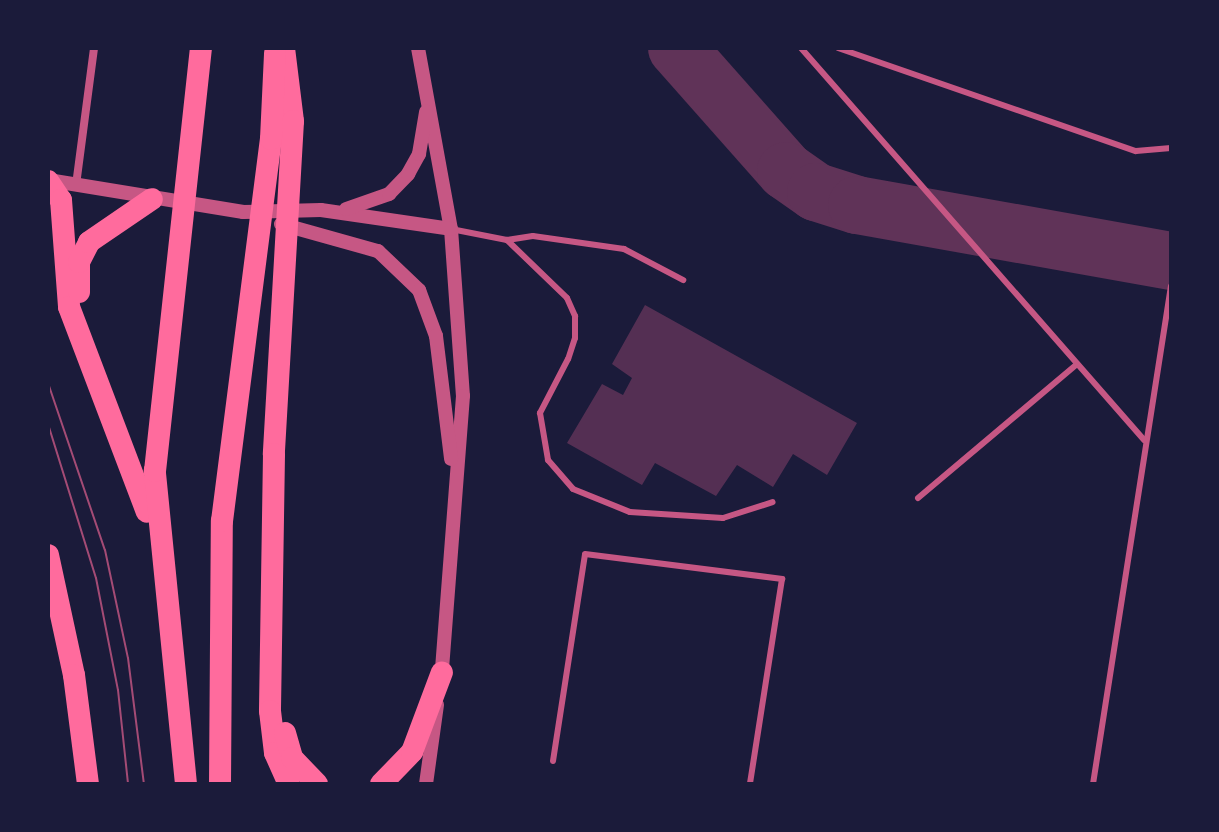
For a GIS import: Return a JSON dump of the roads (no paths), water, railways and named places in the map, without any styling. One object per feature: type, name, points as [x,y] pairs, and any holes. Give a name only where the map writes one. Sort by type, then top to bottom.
[{"type":"highway","points":[[186,784],[155,471],[175,276],[195,129],[201,48]]},
{"type":"highway","points":[[275,48],[285,290],[274,454],[272,741],[289,784]]},
{"type":"highway","points":[[220,784],[222,521],[251,285],[292,92],[284,48]]},
{"type":"highway","points":[[48,180],[61,200],[69,307],[141,491]]},
{"type":"highway","points":[[152,199],[89,242],[77,275],[84,313],[128,424],[171,618]]},
{"type":"highway","points":[[48,555],[68,637],[88,784]]},
{"type":"highway","points":[[271,643],[287,744],[298,767],[317,784]]},
{"type":"highway","points":[[381,784],[412,752],[442,672]]},
{"type":"street","points":[[76,185],[94,48]]},
{"type":"street","points":[[418,48],[451,229],[463,396],[455,478],[452,584],[426,784]]},
{"type":"street","points":[[243,212],[321,210],[373,203],[408,174],[422,141],[427,88]]},
{"type":"street","points":[[48,180],[243,212],[362,244],[406,274],[428,306],[436,336],[439,397],[455,478]]},
{"type":"street","points":[[321,210],[451,229]]},
{"type":"lane","points":[[801,48],[1144,440]]},
{"type":"lane","points":[[838,48],[1128,148],[1171,148]]},
{"type":"lane","points":[[451,229],[507,240],[533,236],[624,249],[683,280]]},
{"type":"lane","points":[[507,240],[567,298],[575,316],[572,348],[540,413],[548,460],[573,489],[630,512],[723,518],[773,502]]},
{"type":"lane","points":[[1093,784],[1144,440],[1171,286]]},
{"type":"lane","points":[[918,498],[1077,364]]},
{"type":"lane","points":[[553,761],[585,554],[782,579],[750,784]]},
{"type":"tram line","points":[[48,383],[105,550],[128,658],[144,784]]},
{"type":"tram line","points":[[48,424],[96,578],[118,690],[128,784]]}]
